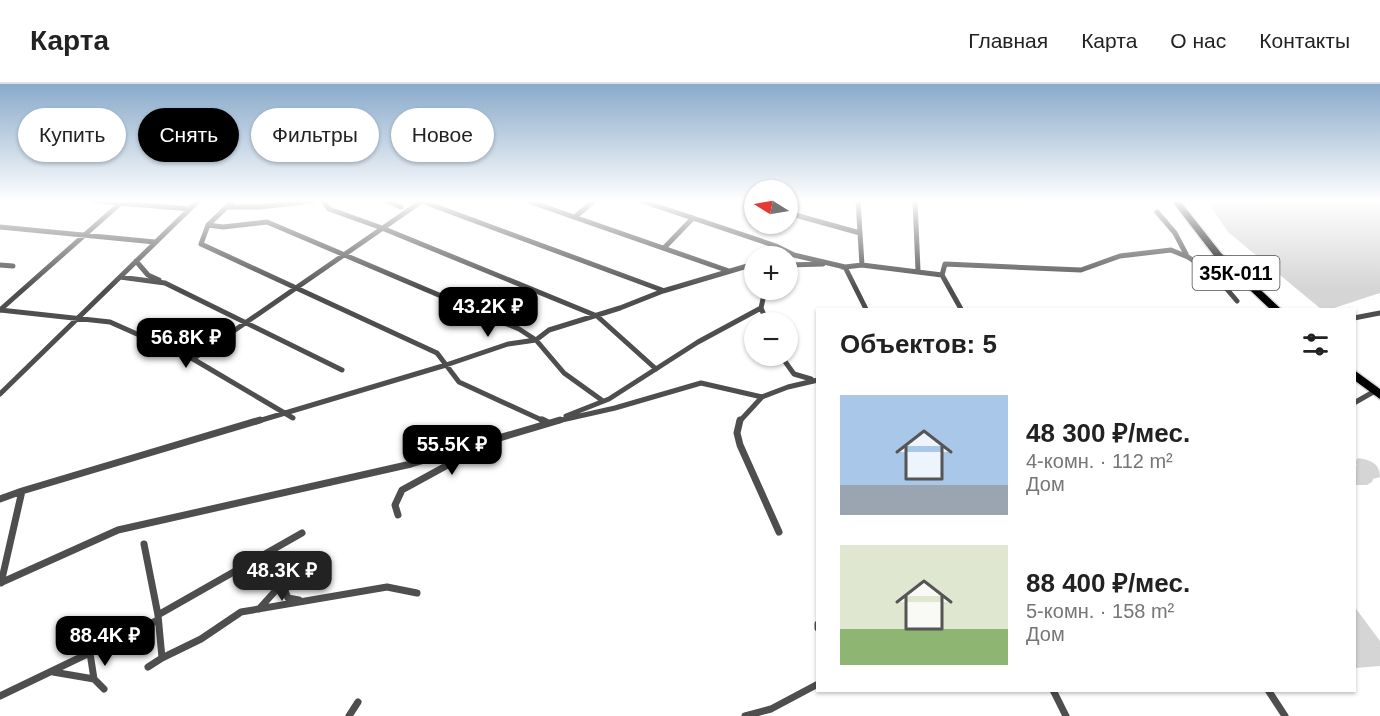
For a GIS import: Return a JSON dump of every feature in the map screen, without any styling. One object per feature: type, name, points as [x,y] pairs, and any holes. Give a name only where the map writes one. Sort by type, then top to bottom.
[{"type":"main road","name":"35К-011","points":[[1197,230],[1232,270],[1275,308]]},
{"type":"main road","points":[[1356,376],[1378,393]]},
{"type":"street","points":[[37,230],[155,242]]},
{"type":"street","points":[[0,310],[89,230]]},
{"type":"street","points":[[0,394],[167,230]]},
{"type":"street","points":[[206,230],[201,244],[437,353],[459,382],[548,423],[603,401],[761,308]]},
{"type":"street","points":[[287,230],[519,329],[537,340],[564,373],[603,401]]},
{"type":"street","points":[[193,359],[378,230]]},
{"type":"street","points":[[388,230],[597,316],[656,369]]},
{"type":"street","points":[[500,230],[663,291]]},
{"type":"street","points":[[616,230],[731,272]]},
{"type":"street","points":[[664,248],[681,230]]},
{"type":"street","points":[[728,230],[771,246]]},
{"type":"street","points":[[851,230],[860,233],[862,265]]},
{"type":"street","points":[[916,230],[918,270]]},
{"type":"street","points":[[1173,230],[1182,251],[1188,257]]},
{"type":"street","points":[[960,308],[942,274],[945,264],[1081,270],[1120,256],[1160,250],[1171,250],[1188,257],[1215,275],[1237,301]]},
{"type":"street","points":[[798,255],[845,267],[866,308]]},
{"type":"street","points":[[136,261],[148,275],[342,370]]},
{"type":"street","points":[[798,265],[825,264],[845,267],[862,265],[942,274]]},
{"type":"street","points":[[0,265],[13,266]]},
{"type":"street","points":[[0,499],[446,365],[508,344],[537,340],[549,330],[597,316],[663,291],[744,267]]},
{"type":"street","points":[[120,277],[165,283]]},
{"type":"street","points":[[763,300],[763,312]]},
{"type":"street","points":[[0,310],[110,321],[193,359],[292,418]]},
{"type":"street","points":[[1356,318],[1380,313]]},
{"type":"street","points":[[788,366],[794,374],[805,379],[816,380]]},
{"type":"street","points":[[0,583],[118,530],[411,464],[548,423],[615,408],[701,383],[762,397],[788,387],[816,380]]},
{"type":"street","points":[[1356,397],[1378,393]]},
{"type":"street","points":[[762,397],[759,405],[741,416],[736,427],[745,463],[779,532]]},
{"type":"street","points":[[1356,402],[1362,397]]},
{"type":"street","points":[[398,515],[395,505],[402,490],[466,454],[483,449],[496,438]]},
{"type":"street","points":[[0,583],[22,491]]},
{"type":"street","points":[[0,696],[158,618],[302,533]]},
{"type":"street","points":[[144,544],[158,618],[162,658]]},
{"type":"street","points":[[258,609],[286,578],[284,589],[288,598],[304,602]]},
{"type":"street","points":[[148,667],[201,639],[242,612],[387,587],[417,593]]},
{"type":"street","points":[[90,653],[94,679]]},
{"type":"street","points":[[51,672],[94,679],[104,689]]},
{"type":"street","points":[[745,716],[771,709],[816,685]]},
{"type":"street","points":[[1054,692],[1066,716]]},
{"type":"street","points":[[1269,692],[1285,716]]},
{"type":"street","points":[[349,716],[358,702]]},
{"type":"shaded area","points":[[1227,230],[1380,230],[1380,293],[1334,308],[1320,308]]},
{"type":"shaded area","points":[[1358,458],[1374,463],[1380,472],[1380,477],[1373,479],[1367,485],[1356,485]]},
{"type":"shaded area","points":[[1356,609],[1380,641],[1380,666],[1356,668]]}]
